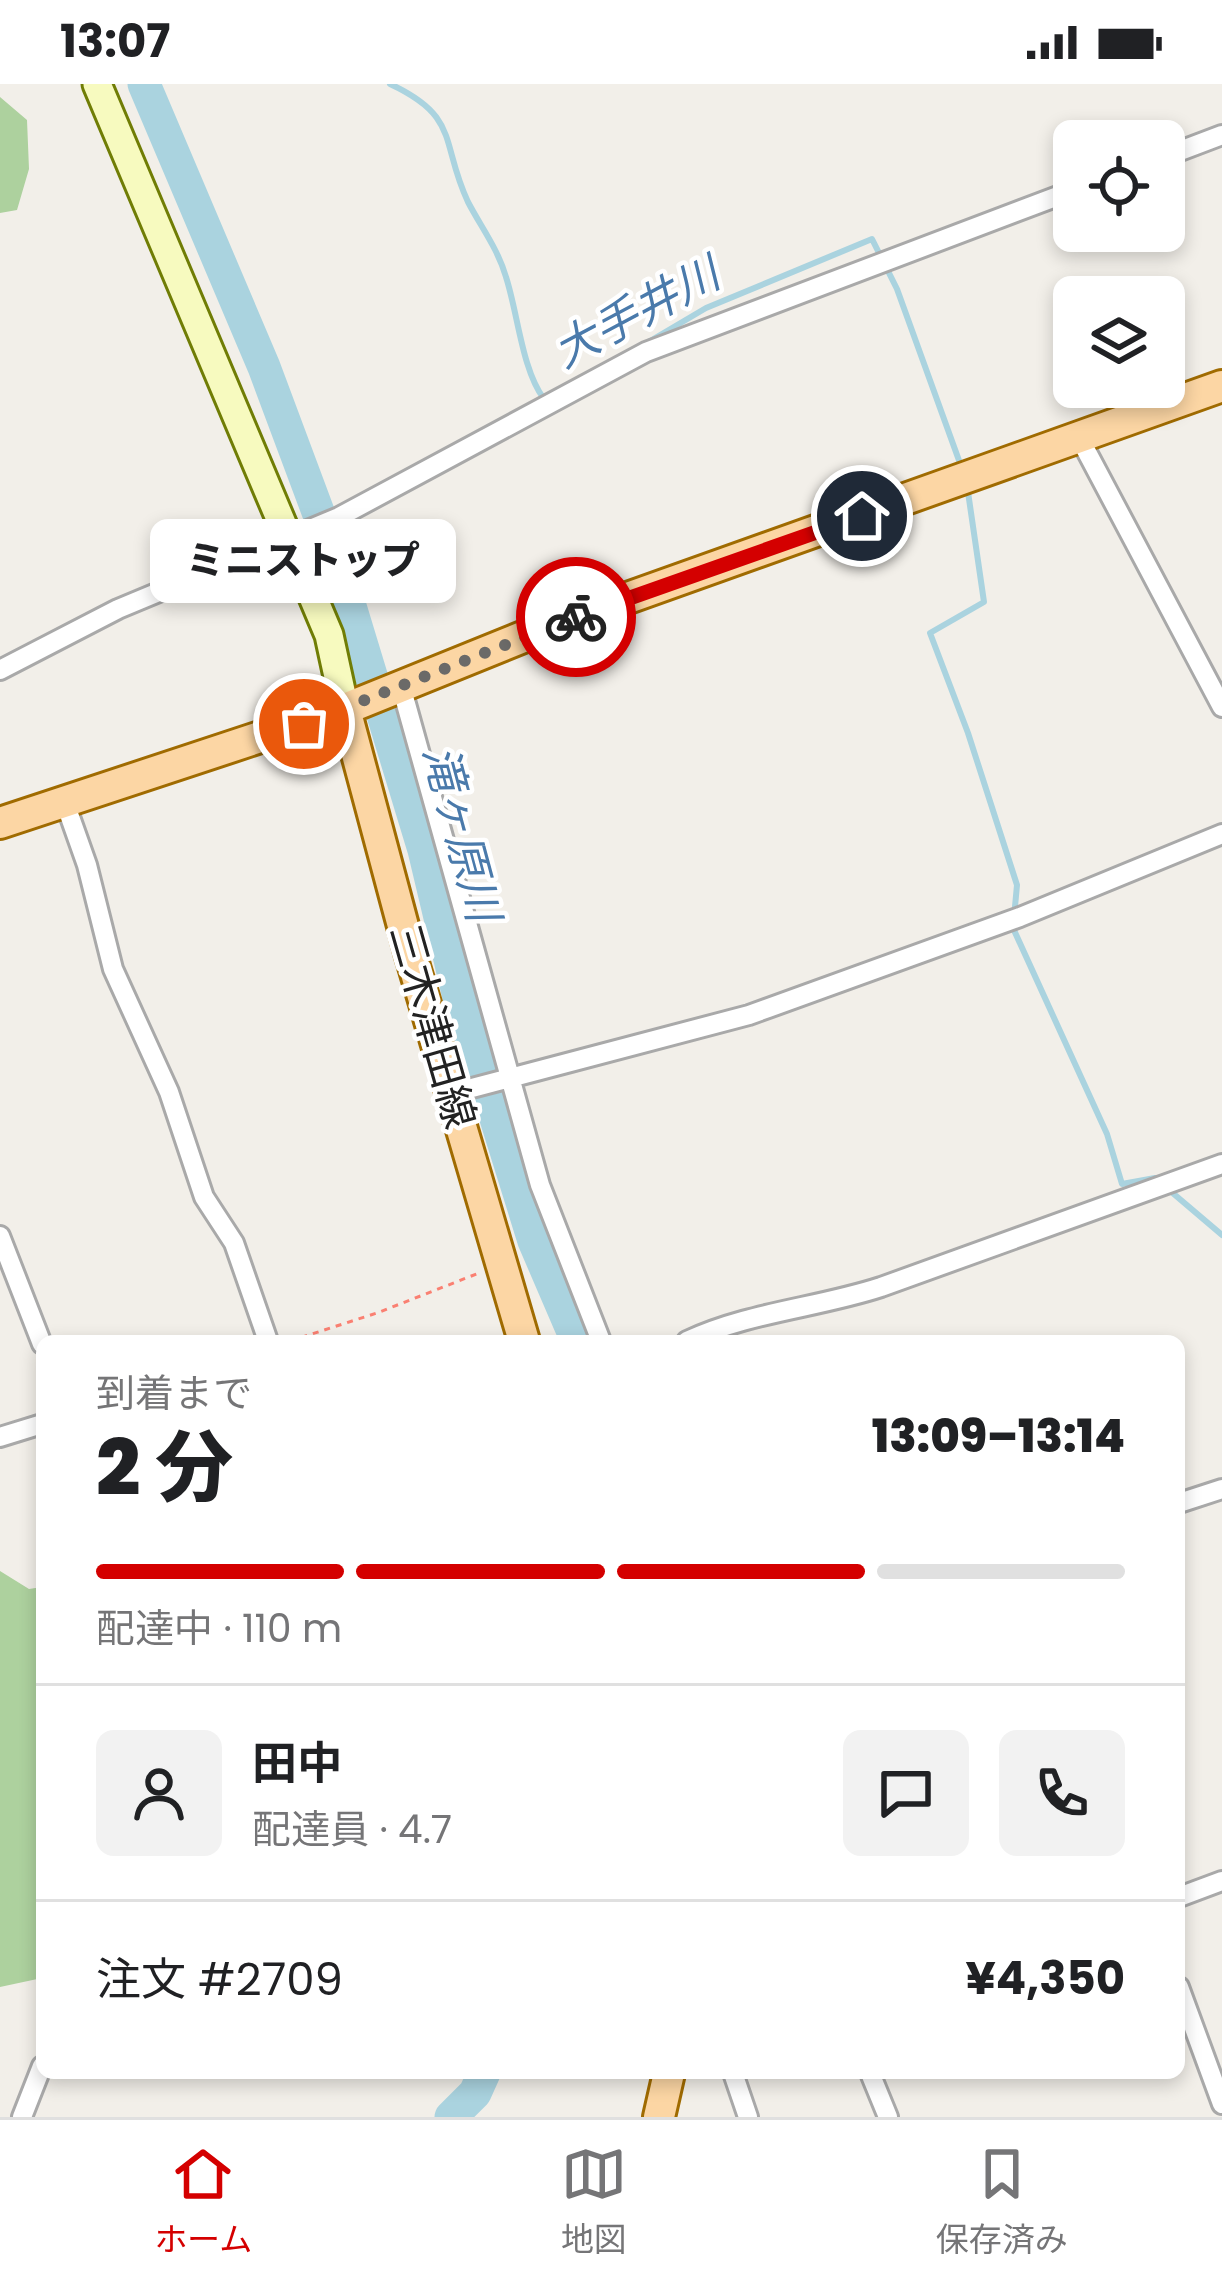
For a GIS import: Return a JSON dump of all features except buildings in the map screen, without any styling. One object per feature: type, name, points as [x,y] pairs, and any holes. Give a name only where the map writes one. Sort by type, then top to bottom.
[{"type":"main road","points":[[0,823],[353,706],[556,624],[1222,386]]},
{"type":"main road","name":"三木津田線","points":[[353,706],[386,866],[458,1092],[522,1335]]},
{"type":"main road","points":[[659,2117],[668,2079]]},
{"type":"street","points":[[97,84],[329,635],[353,706]]},
{"type":"street","points":[[1185,149],[1222,135]]},
{"type":"street","points":[[0,670],[118,609],[340,517],[623,362],[1053,198]]},
{"type":"street","points":[[1080,440],[1222,707]]},
{"type":"street","points":[[398,687],[507,1079],[540,1185],[599,1335]]},
{"type":"street","points":[[64,800],[87,865],[113,969],[169,1092],[204,1197],[234,1243],[266,1335]]},
{"type":"street","points":[[458,1092],[749,1015],[1020,917],[1222,834]]},
{"type":"street","points":[[704,1335],[754,1317],[842,1300],[1222,1164]]},
{"type":"street","points":[[0,1236],[38,1335]]},
{"type":"street","points":[[0,1437],[36,1426]]},
{"type":"street","points":[[1185,1501],[1222,1489]]},
{"type":"street","points":[[1185,1895],[1222,1881]]},
{"type":"street","points":[[1185,2004],[1222,2104]]},
{"type":"street","points":[[22,2117],[37,2079]]},
{"type":"street","points":[[742,2079],[748,2117]]},
{"type":"street","points":[[872,2079],[888,2117]]},
{"type":"path","points":[[309,1335],[502,1263]]},
{"type":"green space","points":[[0,97],[27,120],[29,169],[17,210],[0,213]]},
{"type":"green space","points":[[0,1571],[29,1589],[36,1588],[36,1979],[0,1987]]},
{"type":"waterway","name":"滝ヶ原川","points":[[144,84],[264,367],[336,560],[424,850],[461,1006],[534,1241],[574,1335]]},
{"type":"waterway","name":"大手井川","points":[[390,84],[428,108],[445,133],[468,202],[503,267],[525,357],[544,399]]},
{"type":"waterway","name":"大手井川","points":[[645,344],[706,308],[872,239],[897,289],[961,466]]},
{"type":"waterway","name":"大手井川","points":[[968,492],[984,602],[930,633],[1017,885],[1013,928],[1107,1134],[1122,1184],[1155,1178],[1222,1235]]},
{"type":"waterway","name":"滝ヶ原川","points":[[451,2117],[475,2093],[481,2079]]},
{"type":"way so far","points":[[304,724],[576,617]]},
{"type":"place","name":"ミニストップ","points":[[304,724]]},
{"type":"route","points":[[576,617],[862,516]]}]
